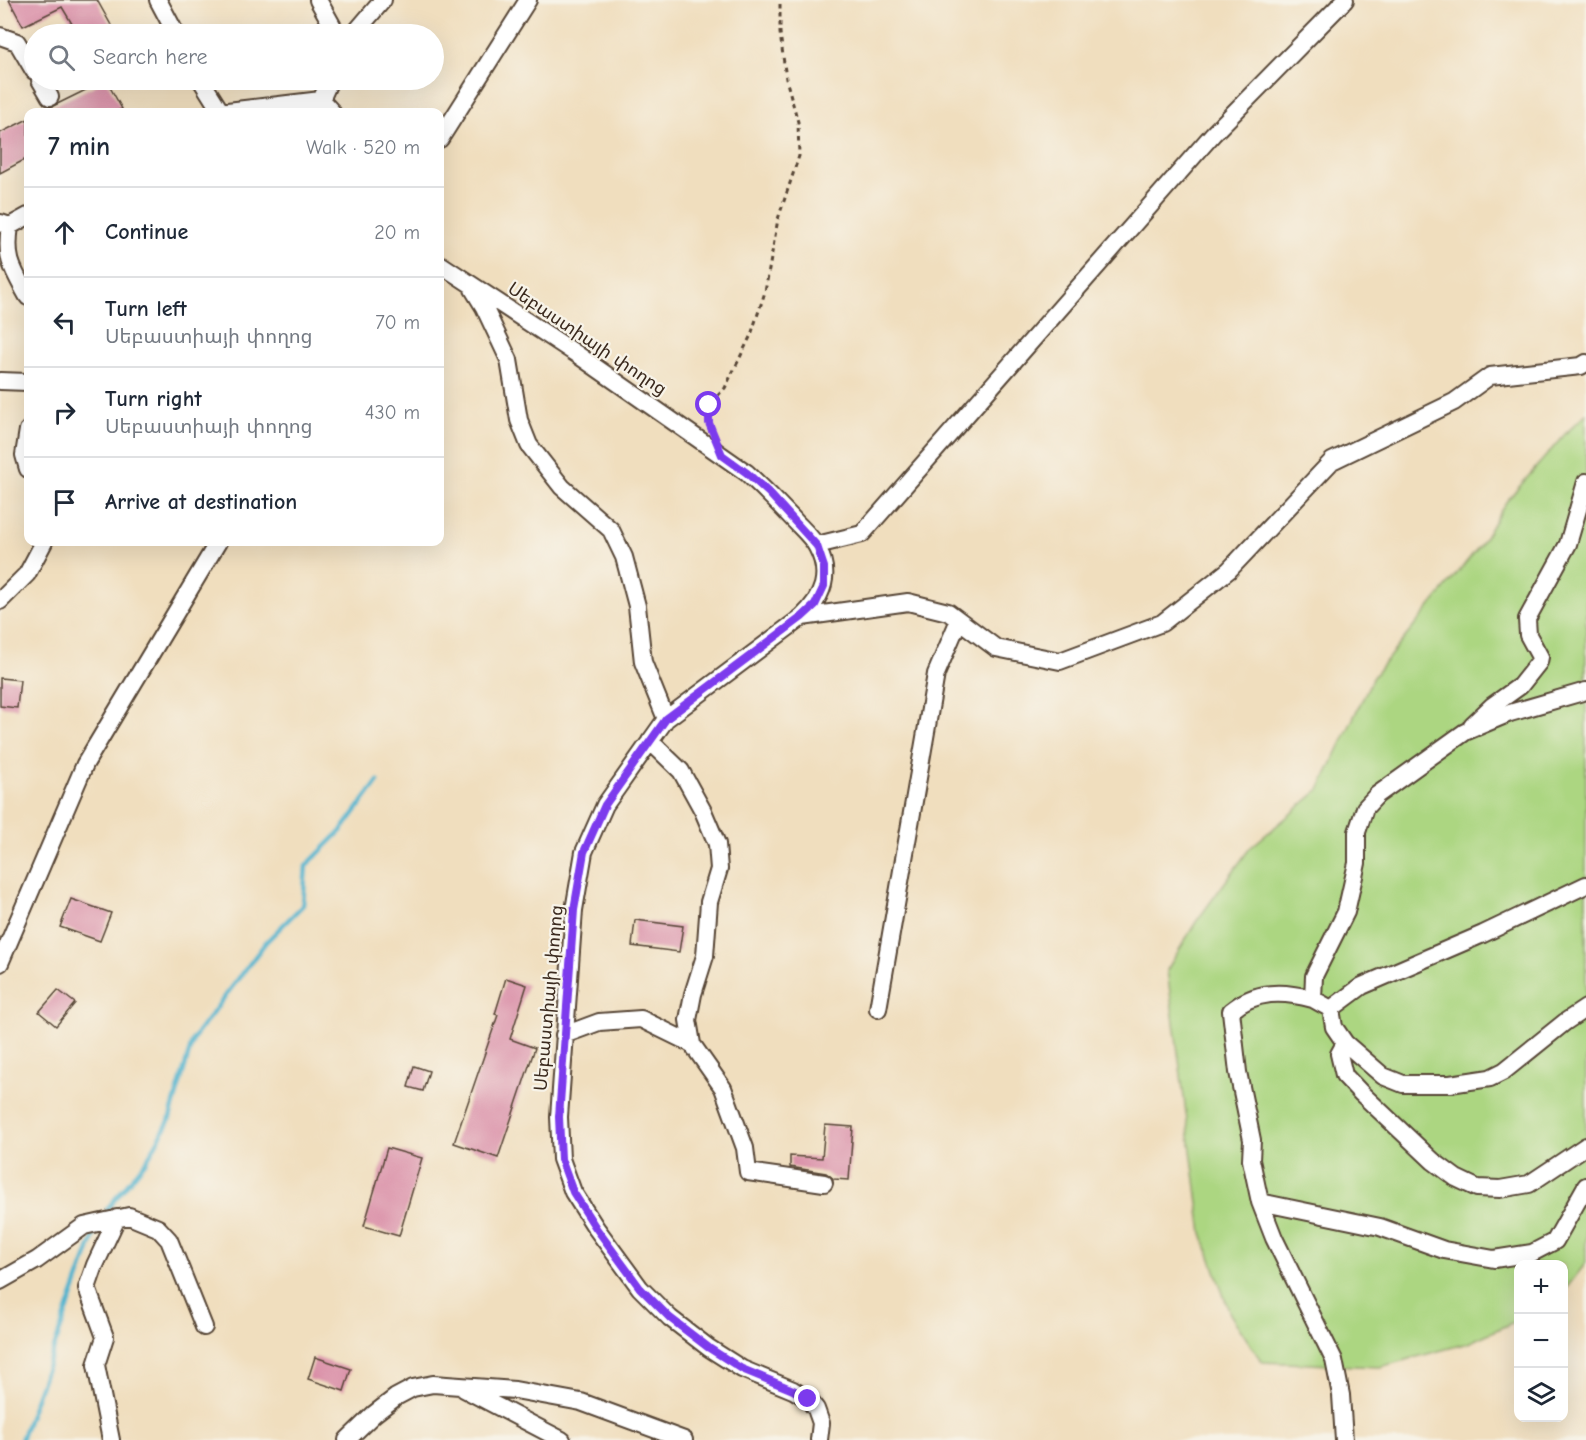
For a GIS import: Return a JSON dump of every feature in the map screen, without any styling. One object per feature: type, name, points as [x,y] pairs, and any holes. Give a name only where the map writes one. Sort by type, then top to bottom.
[{"type":"street","points":[[158,0],[171,24]]},
{"type":"street","points":[[318,0],[331,24]]},
{"type":"street","points":[[363,24],[383,0]]},
{"type":"street","points":[[444,133],[528,0]]},
{"type":"street","points":[[817,546],[862,534],[1214,135],[1345,0]]},
{"type":"street","points":[[0,36],[17,42],[24,54]]},
{"type":"street","points":[[46,90],[50,97]]},
{"type":"street","points":[[207,90],[218,108]]},
{"type":"street","points":[[291,108],[326,106],[328,90]]},
{"type":"street","points":[[24,217],[5,224],[12,269],[24,290]]},
{"type":"street","name":"Սեբաստիայի փողոց","points":[[444,267],[578,355],[747,473],[769,493],[817,546],[824,567],[824,586],[815,605],[666,719],[605,805],[584,852],[574,910],[559,1117],[561,1159],[573,1192],[640,1288],[670,1318],[709,1348],[742,1369],[793,1390],[808,1399],[816,1409],[821,1423],[819,1440]]},
{"type":"street","points":[[470,283],[484,307],[508,360],[519,420],[530,446],[562,487],[611,530],[624,557],[637,606],[643,662],[666,719]]},
{"type":"street","points":[[802,617],[908,602],[948,612],[996,648],[1060,661],[1162,623],[1229,570],[1332,460],[1455,402],[1490,376],[1581,366],[1586,363]]},
{"type":"street","points":[[0,381],[24,382]]},
{"type":"street","points":[[1313,999],[1314,976],[1346,912],[1357,862],[1357,832],[1365,808],[1377,795],[1465,732],[1492,706],[1520,686],[1539,662],[1540,657],[1528,635],[1527,619],[1568,544],[1586,482]]},
{"type":"street","points":[[0,601],[27,574],[42,546]]},
{"type":"street","points":[[0,963],[85,764],[216,546]]},
{"type":"street","points":[[878,1009],[936,674],[959,620]]},
{"type":"street","points":[[1465,732],[1510,713],[1586,691]]},
{"type":"street","points":[[650,741],[681,771],[703,811],[717,844],[719,869],[709,903],[705,956],[693,994],[688,1020],[692,1044],[723,1088],[745,1148],[748,1172],[824,1183]]},
{"type":"street","points":[[1332,1009],[1362,986],[1484,934],[1586,885]]},
{"type":"street","points":[[1332,1009],[1313,999],[1288,993],[1263,995],[1241,1003],[1231,1011],[1238,1072],[1252,1140],[1251,1160],[1260,1202],[1274,1238],[1334,1360],[1341,1395],[1344,1440]]},
{"type":"street","points":[[1332,1009],[1334,1027],[1345,1043],[1383,1076],[1403,1084],[1450,1083],[1490,1078],[1504,1071],[1586,1008]]},
{"type":"street","points":[[564,1035],[599,1022],[641,1019],[692,1044]]},
{"type":"street","points":[[1345,1043],[1339,1054],[1344,1074],[1433,1161],[1456,1178],[1477,1188],[1500,1189],[1529,1184],[1586,1146]]},
{"type":"street","points":[[1260,1202],[1380,1227],[1444,1250],[1494,1259],[1533,1253],[1555,1241],[1586,1186]]},
{"type":"street","points":[[0,1281],[37,1260],[84,1226],[129,1216],[158,1228],[169,1240],[204,1327]]},
{"type":"street","points":[[111,1440],[96,1365],[105,1336],[87,1288],[117,1218]]},
{"type":"street","points":[[347,1440],[396,1397],[413,1388],[433,1384],[515,1390],[581,1402],[684,1440]]},
{"type":"street","points":[[458,1385],[562,1440]]},
{"type":"path","points":[[722,455],[709,423],[709,405],[725,388],[751,335],[765,292],[778,219],[799,156],[798,122],[786,80],[780,33],[780,0]]},
{"type":"green space","points":[[1586,414],[1586,1263],[1568,1286],[1568,1260],[1514,1260],[1514,1322],[1468,1343],[1380,1367],[1262,1362],[1230,1314],[1202,1233],[1167,970],[1196,922],[1250,848],[1319,790],[1373,677],[1481,544],[1506,502],[1565,434]]},
{"type":"building","points":[[9,0],[97,0],[110,24],[72,24],[62,7],[23,26]]},
{"type":"building","points":[[86,90],[112,90],[121,108],[49,108]]},
{"type":"building","points":[[24,121],[24,160],[0,173],[0,133]]},
{"type":"building","points":[[0,678],[20,680],[17,708],[0,706]]},
{"type":"building","points":[[71,899],[111,913],[100,941],[60,927]]},
{"type":"building","points":[[635,920],[683,926],[679,952],[632,946]]},
{"type":"building","points":[[506,978],[527,985],[510,1039],[535,1048],[498,1158],[454,1143],[498,1015],[495,1014]]},
{"type":"building","points":[[58,990],[75,1003],[56,1026],[39,1012]]},
{"type":"building","points":[[414,1066],[429,1071],[423,1091],[408,1087]]},
{"type":"building","points":[[825,1125],[853,1127],[849,1180],[834,1179],[826,1173],[790,1167],[790,1156],[822,1158]]},
{"type":"building","points":[[387,1148],[422,1158],[399,1236],[364,1226]]},
{"type":"building","points":[[315,1357],[351,1369],[344,1391],[308,1379]]},
{"type":"waterway","points":[[107,1209],[147,1160],[169,1121],[193,1039],[266,942],[303,905],[306,866],[342,830],[378,781]]},
{"type":"waterway","points":[[21,1440],[96,1230]]},
{"type":"route","points":[[709,405],[709,423],[722,455],[769,493],[817,546],[824,567],[824,586],[815,605],[802,617],[666,719],[605,805],[584,852],[574,910],[559,1117],[561,1159],[573,1192],[596,1228],[640,1288],[670,1318],[709,1348],[742,1369],[793,1390],[808,1399]]}]
